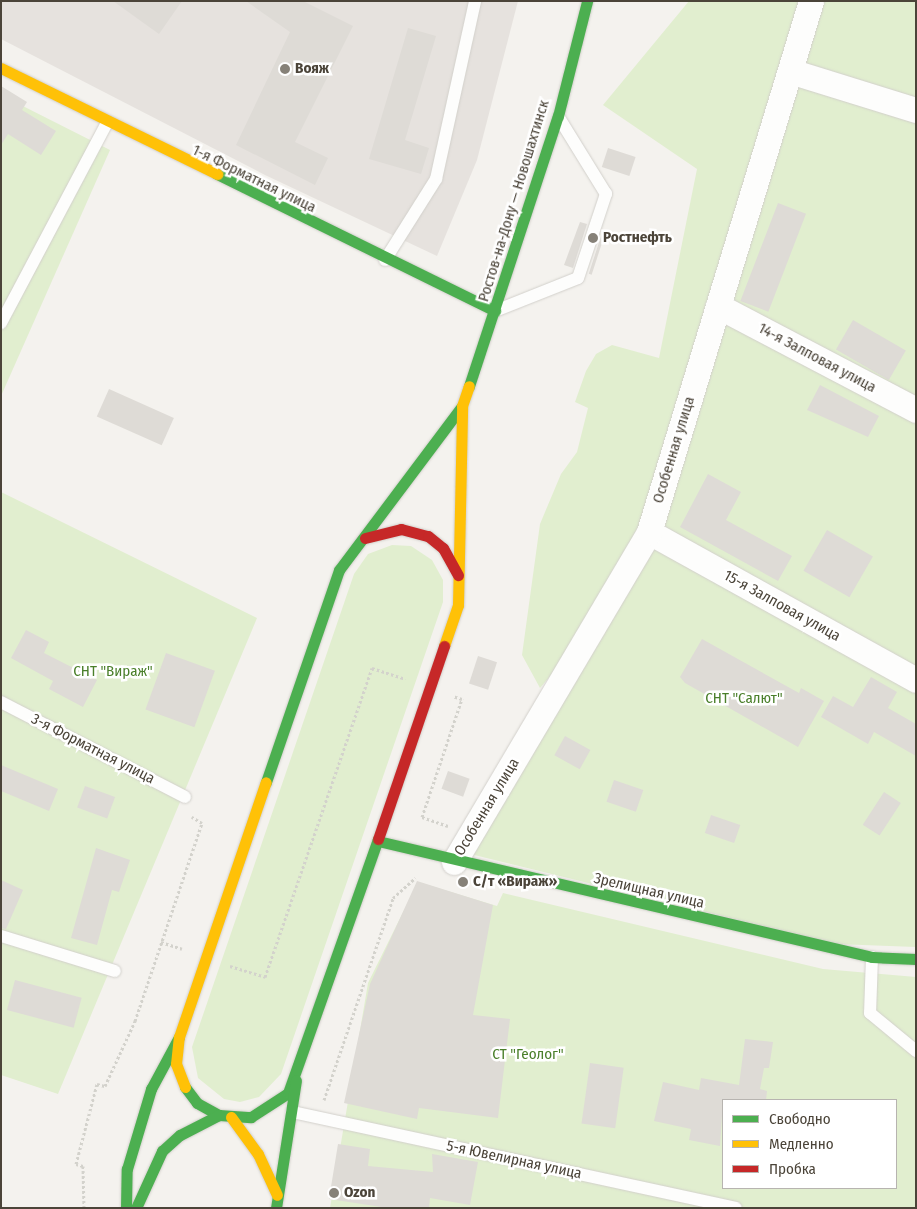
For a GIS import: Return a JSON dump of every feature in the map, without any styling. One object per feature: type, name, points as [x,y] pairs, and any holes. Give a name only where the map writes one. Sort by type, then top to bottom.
[{"type":"main road","name":"Ростов-на-Дону — Новошахтинск","points":[[462,406],[558,116],[587,1]]},
{"type":"main road","name":"1-я Форматная улица","points":[[1,68],[107,124],[385,260],[495,311]]},
{"type":"main road","points":[[126,1208],[127,1168],[151,1089],[179,1037],[339,570],[349,551],[365,538],[462,406]]},
{"type":"main road","points":[[136,1208],[162,1151],[180,1135],[225,1116],[265,1112],[288,1093],[297,1077],[458,605],[462,406]]},
{"type":"main road","points":[[365,538],[401,529],[428,536],[443,548],[458,575]]},
{"type":"main road","name":"Зрелищная улица","points":[[378,841],[454,862],[872,958],[916,959]]},
{"type":"main road","points":[[179,1037],[176,1064],[183,1085],[197,1102],[225,1116],[258,1154],[277,1195]]},
{"type":"main road","points":[[276,1208],[297,1077]]},
{"type":"street","name":"Особенная улица","points":[[454,862],[649,532],[718,306],[793,72],[811,1]]},
{"type":"street","points":[[793,72],[916,110]]},
{"type":"street","name":"14-я Залповая улица","points":[[718,306],[916,410]]},
{"type":"street","name":"15-я Залповая улица","points":[[649,532],[916,680]]},
{"type":"lane","points":[[385,260],[436,179],[475,1]]},
{"type":"lane","points":[[495,311],[578,278],[606,194],[558,116]]},
{"type":"lane","points":[[1,323],[107,124]]},
{"type":"lane","name":"3-я Форматная улица","points":[[1,702],[185,797]]},
{"type":"lane","points":[[1,936],[115,972]]},
{"type":"lane","points":[[872,958],[870,1013],[916,1051]]},
{"type":"lane","name":"5-я Ювелирная улица","points":[[292,1112],[736,1208]]},
{"type":"path","points":[[84,1208],[84,1166],[76,1164],[98,1084],[105,1086],[135,1021],[202,823],[192,817]]},
{"type":"shaded area","points":[[1,1],[518,1],[477,160],[437,256],[265,175],[1,39]]},
{"type":"green space","name":"СНТ \"Салют\"","points":[[689,1],[916,1],[916,947],[836,944],[454,850],[573,649],[540,688],[522,655],[540,524],[561,474],[577,452],[588,408],[575,402],[586,371],[596,354],[612,345],[659,358],[697,169],[603,105]]},
{"type":"green space","points":[[1,95],[110,150],[1,396]]},
{"type":"green space","name":"СНТ \"Вираж\"","points":[[1,492],[257,618],[58,1094],[1,1075]]},
{"type":"green space","points":[[392,545],[411,546],[432,560],[443,580],[443,602],[281,1074],[259,1097],[240,1102],[224,1099],[198,1078],[192,1047],[354,574],[368,554]]},
{"type":"green space","name":"СТ \"Геолог\"","points":[[418,882],[497,906],[503,893],[823,969],[916,977],[916,1208],[330,1208],[368,983]]},
{"type":"building","points":[[113,1],[182,1],[159,34]]},
{"type":"building","points":[[246,1],[303,1],[353,26],[295,142],[328,158],[315,185],[236,145],[290,32]]},
{"type":"building","points":[[408,28],[436,36],[405,140],[429,148],[421,174],[369,159]]},
{"type":"building","points":[[1,86],[27,102],[22,110],[56,131],[41,155],[8,134],[1,145]]},
{"type":"building","points":[[608,148],[636,157],[629,176],[602,167]]},
{"type":"building","points":[[778,203],[806,214],[768,312],[740,301]]},
{"type":"building","points":[[580,222],[587,224],[573,268],[564,265]]},
{"type":"building","points":[[603,230],[606,231],[592,275],[589,274]]},
{"type":"building","points":[[853,320],[906,350],[889,380],[836,349]]},
{"type":"building","points":[[820,385],[879,416],[868,437],[807,410]]},
{"type":"building","points":[[109,389],[174,418],[162,445],[97,416]]},
{"type":"building","points":[[708,474],[741,492],[726,520],[792,556],[778,581],[680,527]]},
{"type":"building","points":[[827,530],[873,556],[849,597],[804,571]]},
{"type":"building","points":[[26,630],[49,642],[44,653],[97,680],[83,707],[49,689],[53,681],[11,658]]},
{"type":"building","points":[[702,639],[799,693],[801,688],[824,701],[798,747],[685,683],[680,677]]},
{"type":"building","points":[[166,653],[215,671],[194,727],[145,709]]},
{"type":"building","points":[[478,656],[497,662],[488,690],[469,684]]},
{"type":"building","points":[[871,677],[897,692],[888,708],[916,724],[916,756],[874,732],[868,744],[821,717],[833,696],[853,707]]},
{"type":"building","points":[[565,736],[590,750],[580,769],[554,755]]},
{"type":"building","points":[[1,765],[58,789],[49,811],[1,791]]},
{"type":"building","points":[[448,771],[470,779],[463,797],[442,789]]},
{"type":"building","points":[[614,780],[643,790],[636,812],[607,802]]},
{"type":"building","points":[[85,786],[115,797],[107,819],[77,808]]},
{"type":"building","points":[[884,792],[901,803],[880,836],[863,825]]},
{"type":"building","points":[[711,815],[740,825],[734,843],[705,833]]},
{"type":"building","points":[[96,848],[130,860],[119,892],[112,890],[97,945],[71,938]]},
{"type":"building","points":[[1,880],[23,890],[6,929],[1,928]]},
{"type":"building","points":[[417,881],[493,905],[473,1015],[510,1019],[498,1118],[419,1108],[417,1119],[344,1103],[370,984]]},
{"type":"building","points":[[15,980],[82,998],[74,1028],[7,1010]]},
{"type":"building","points":[[745,1039],[773,1042],[769,1068],[764,1068],[760,1089],[767,1091],[766,1099],[722,1099],[720,1146],[689,1140],[691,1129],[654,1121],[663,1082],[699,1090],[701,1078],[739,1085]]},
{"type":"building","points":[[590,1063],[624,1068],[615,1128],[582,1123]]},
{"type":"building","points":[[338,1144],[370,1149],[368,1166],[433,1172],[432,1154],[478,1162],[470,1205],[430,1198],[429,1208],[388,1208],[329,1199]]},
{"type":"traffic: fast","points":[[469,386],[558,116],[587,1]]},
{"type":"traffic: fast","points":[[217,174],[495,311]]},
{"type":"traffic: fast","points":[[266,782],[339,570],[462,406]]},
{"type":"traffic: fast","points":[[185,1087],[197,1103],[219,1115],[251,1117],[288,1093],[378,839]]},
{"type":"traffic: fast","points":[[378,841],[872,957],[916,959]]},
{"type":"traffic: fast","points":[[126,1208],[127,1169],[151,1089],[179,1037]]},
{"type":"traffic: fast","points":[[276,1208],[296,1081]]},
{"type":"traffic: fast","points":[[136,1208],[162,1151],[180,1135],[219,1115]]},
{"type":"traffic: slow","points":[[1,68],[217,174]]},
{"type":"traffic: slow","points":[[444,646],[458,605],[462,406],[469,386]]},
{"type":"traffic: slow","points":[[185,1087],[176,1064],[179,1037],[266,782]]},
{"type":"traffic: slow","points":[[231,1117],[258,1154],[277,1195]]},
{"type":"traffic: jam","points":[[365,538],[401,529],[428,536],[443,548],[458,575]]},
{"type":"traffic: jam","points":[[378,839],[444,646]]},
{"type":"place","name":"Вояж","points":[[285,69]]},
{"type":"place","name":"Ростнефть","points":[[593,238]]},
{"type":"place","name":"С/т «Вираж»","points":[[463,882]]},
{"type":"place","name":"Ozon","points":[[334,1193]]}]
